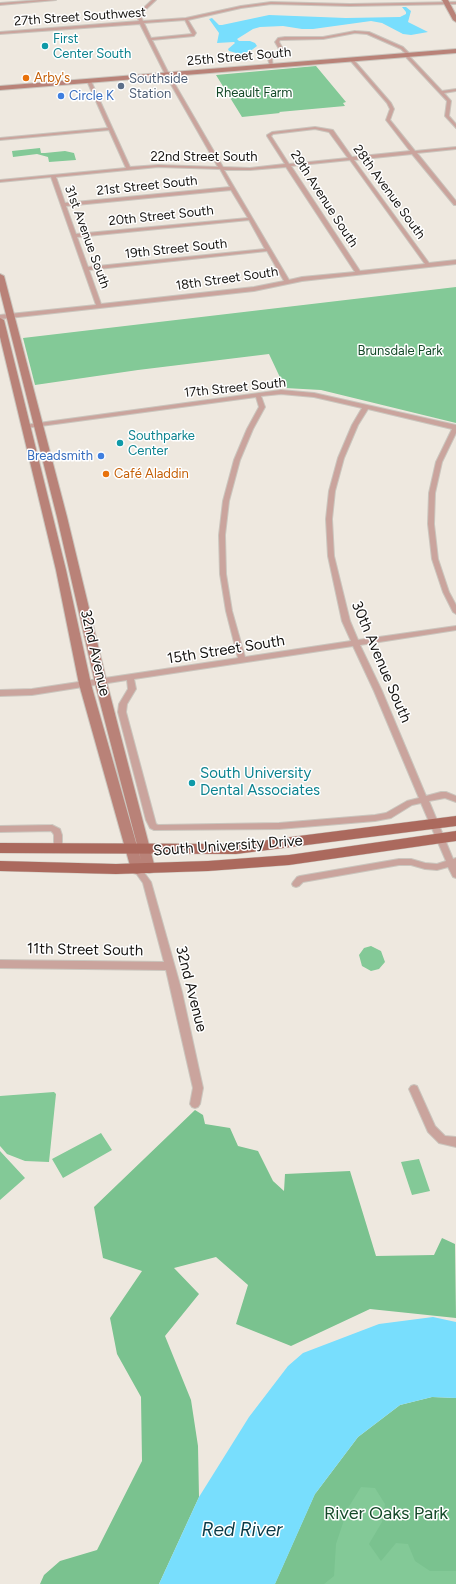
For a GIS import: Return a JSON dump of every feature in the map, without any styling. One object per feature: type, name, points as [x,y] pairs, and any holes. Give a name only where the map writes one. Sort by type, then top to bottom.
[{"type":"main road","points":[[446,2],[456,20]]},
{"type":"main road","name":"25th Street South","points":[[0,88],[456,51]]},
{"type":"main road","name":"32nd Avenue","points":[[0,276],[5,316],[38,424],[62,517],[101,682],[137,848],[143,868]]},
{"type":"main road","name":"32nd Avenue","points":[[0,320],[61,570],[85,684],[113,788],[137,848]]},
{"type":"main road","name":"South University Drive","points":[[0,848],[236,849],[456,821]]},
{"type":"main road","name":"South University Drive","points":[[0,866],[143,868],[208,866],[289,860],[456,836]]},
{"type":"street","points":[[0,4],[54,0]]},
{"type":"street","points":[[154,0],[140,13],[139,17],[141,22],[168,74],[267,250],[287,282]]},
{"type":"street","points":[[348,0],[350,6]]},
{"type":"street","name":"27th Street Southwest","points":[[0,33],[186,19],[241,7],[271,3],[350,6],[446,2],[456,3]]},
{"type":"street","points":[[150,39],[193,35],[194,33],[186,19]]},
{"type":"street","points":[[272,66],[270,59],[281,49],[277,42],[281,38],[316,38],[364,32],[398,47],[406,55],[449,101],[447,116],[456,126]]},
{"type":"street","points":[[351,59],[389,103],[392,109],[388,120],[456,204]]},
{"type":"street","points":[[89,81],[129,169]]},
{"type":"street","points":[[440,92],[456,90]]},
{"type":"street","name":"29th Avenue South","points":[[332,133],[324,128],[315,128],[277,131],[269,136],[358,272]]},
{"type":"street","points":[[0,139],[111,129]]},
{"type":"street","name":"28th Avenue South","points":[[332,133],[428,265]]},
{"type":"street","name":"22nd Street South","points":[[0,181],[168,166],[244,170],[456,148]]},
{"type":"street","name":"31st Avenue South","points":[[53,176],[99,306]]},
{"type":"street","name":"21st Street South","points":[[63,205],[233,188]]},
{"type":"street","name":"20th Street South","points":[[75,236],[249,218]]},
{"type":"street","name":"19th Street South","points":[[86,269],[267,250]]},
{"type":"street","name":"18th Street South","points":[[5,316],[254,289],[287,282],[358,272],[456,262]]},
{"type":"street","name":"17th Street South","points":[[38,424],[281,392],[297,393],[366,407],[456,428]]},
{"type":"street","points":[[242,660],[229,611],[223,574],[222,535],[226,501],[237,460],[250,429],[262,407],[258,395]]},
{"type":"street","name":"30th Avenue South","points":[[366,407],[355,425],[341,458],[332,491],[329,519],[331,556],[338,592],[346,620],[355,643],[378,691],[440,838],[453,862],[456,875]]},
{"type":"street","points":[[26,426],[38,424]]},
{"type":"street","points":[[456,428],[439,462],[432,493],[431,524],[435,559],[446,592],[456,612]]},
{"type":"street","name":"15th Street South","points":[[0,693],[32,692],[456,628]]},
{"type":"street","points":[[130,677],[132,689],[122,704],[122,712],[150,820],[153,826],[157,828],[279,826],[375,818],[388,816],[409,804],[441,795],[446,795],[456,799]]},
{"type":"street","points":[[0,829],[19,830],[52,828],[57,831],[58,848]]},
{"type":"street","points":[[296,884],[300,879],[399,862],[411,862],[425,866],[437,867],[453,862]]},
{"type":"street","name":"32nd Avenue","points":[[143,868],[170,966],[198,1088],[195,1104]]},
{"type":"street","name":"11th Street South","points":[[0,964],[170,966]]},
{"type":"street","points":[[414,1089],[431,1129],[442,1140],[456,1142]]},
{"type":"green space","name":"Rheault Farm","points":[[316,66],[346,102],[343,103],[345,106],[242,117],[216,75]]},
{"type":"green space","points":[[40,148],[41,153],[65,151],[74,153],[76,160],[49,162],[48,157],[37,154],[13,157],[12,151]]},
{"type":"green space","name":"Brunsdale Park","points":[[456,287],[456,423],[321,390],[285,388],[269,354],[138,370],[35,385],[23,338]]},
{"type":"green space","points":[[371,946],[381,951],[385,962],[379,969],[371,971],[362,966],[359,955],[364,948]]},
{"type":"green space","points":[[54,1092],[56,1094],[49,1162],[25,1161],[7,1154],[0,1146],[0,1096]]},
{"type":"green space","points":[[195,1110],[203,1115],[205,1124],[230,1128],[238,1146],[258,1151],[273,1181],[284,1191],[285,1174],[350,1171],[376,1256],[434,1255],[442,1238],[455,1244],[456,1318],[370,1309],[291,1346],[236,1324],[248,1285],[216,1257],[174,1268],[199,1294],[165,1336],[191,1400],[198,1446],[199,1497],[159,1584],[40,1584],[44,1575],[60,1561],[97,1550],[142,1461],[141,1397],[117,1354],[110,1318],[142,1271],[103,1258],[94,1207]]},
{"type":"green space","points":[[101,1133],[112,1150],[63,1178],[52,1159]]},
{"type":"green space","points":[[0,1151],[25,1178],[0,1200]]},
{"type":"green space","points":[[419,1159],[430,1191],[412,1195],[401,1162]]},
{"type":"green space","name":"River Oaks Park","points":[[432,1397],[456,1398],[456,1571],[430,1571],[415,1561],[408,1544],[396,1543],[381,1561],[369,1544],[382,1522],[385,1504],[375,1488],[361,1487],[348,1508],[336,1544],[334,1576],[324,1584],[275,1584],[315,1494],[358,1437],[400,1405]]},
{"type":"green space","name":"River Oaks Park","points":[[456,1398],[456,1584],[275,1584],[315,1494]]},
{"type":"water","points":[[402,7],[406,7],[411,11],[408,22],[428,32],[411,35],[403,34],[382,23],[371,21],[313,29],[283,26],[260,27],[253,29],[237,39],[239,41],[250,41],[255,43],[257,46],[249,52],[240,54],[229,51],[228,49],[235,43],[234,42],[217,43],[219,33],[209,19],[212,18],[219,25],[222,25],[269,15],[346,18],[400,17],[406,14]]},
{"type":"water","name":"Red River","points":[[433,1317],[456,1322],[456,1398],[432,1397],[400,1405],[358,1437],[315,1494],[275,1584],[159,1584],[199,1497],[249,1417],[288,1366],[303,1353],[379,1324]]},
{"type":"place","name":"First Center South","points":[[45,46]]},
{"type":"place","name":"Arby's","points":[[26,78]]},
{"type":"place","name":"Southside Station","points":[[121,86]]},
{"type":"place","name":"Circle K","points":[[61,96]]},
{"type":"place","name":"Southparke Center","points":[[120,443]]},
{"type":"place","name":"Breadsmith","points":[[101,456]]},
{"type":"place","name":"Café Aladdin","points":[[106,474]]},
{"type":"place","name":"South University Dental Associates","points":[[192,783]]}]
